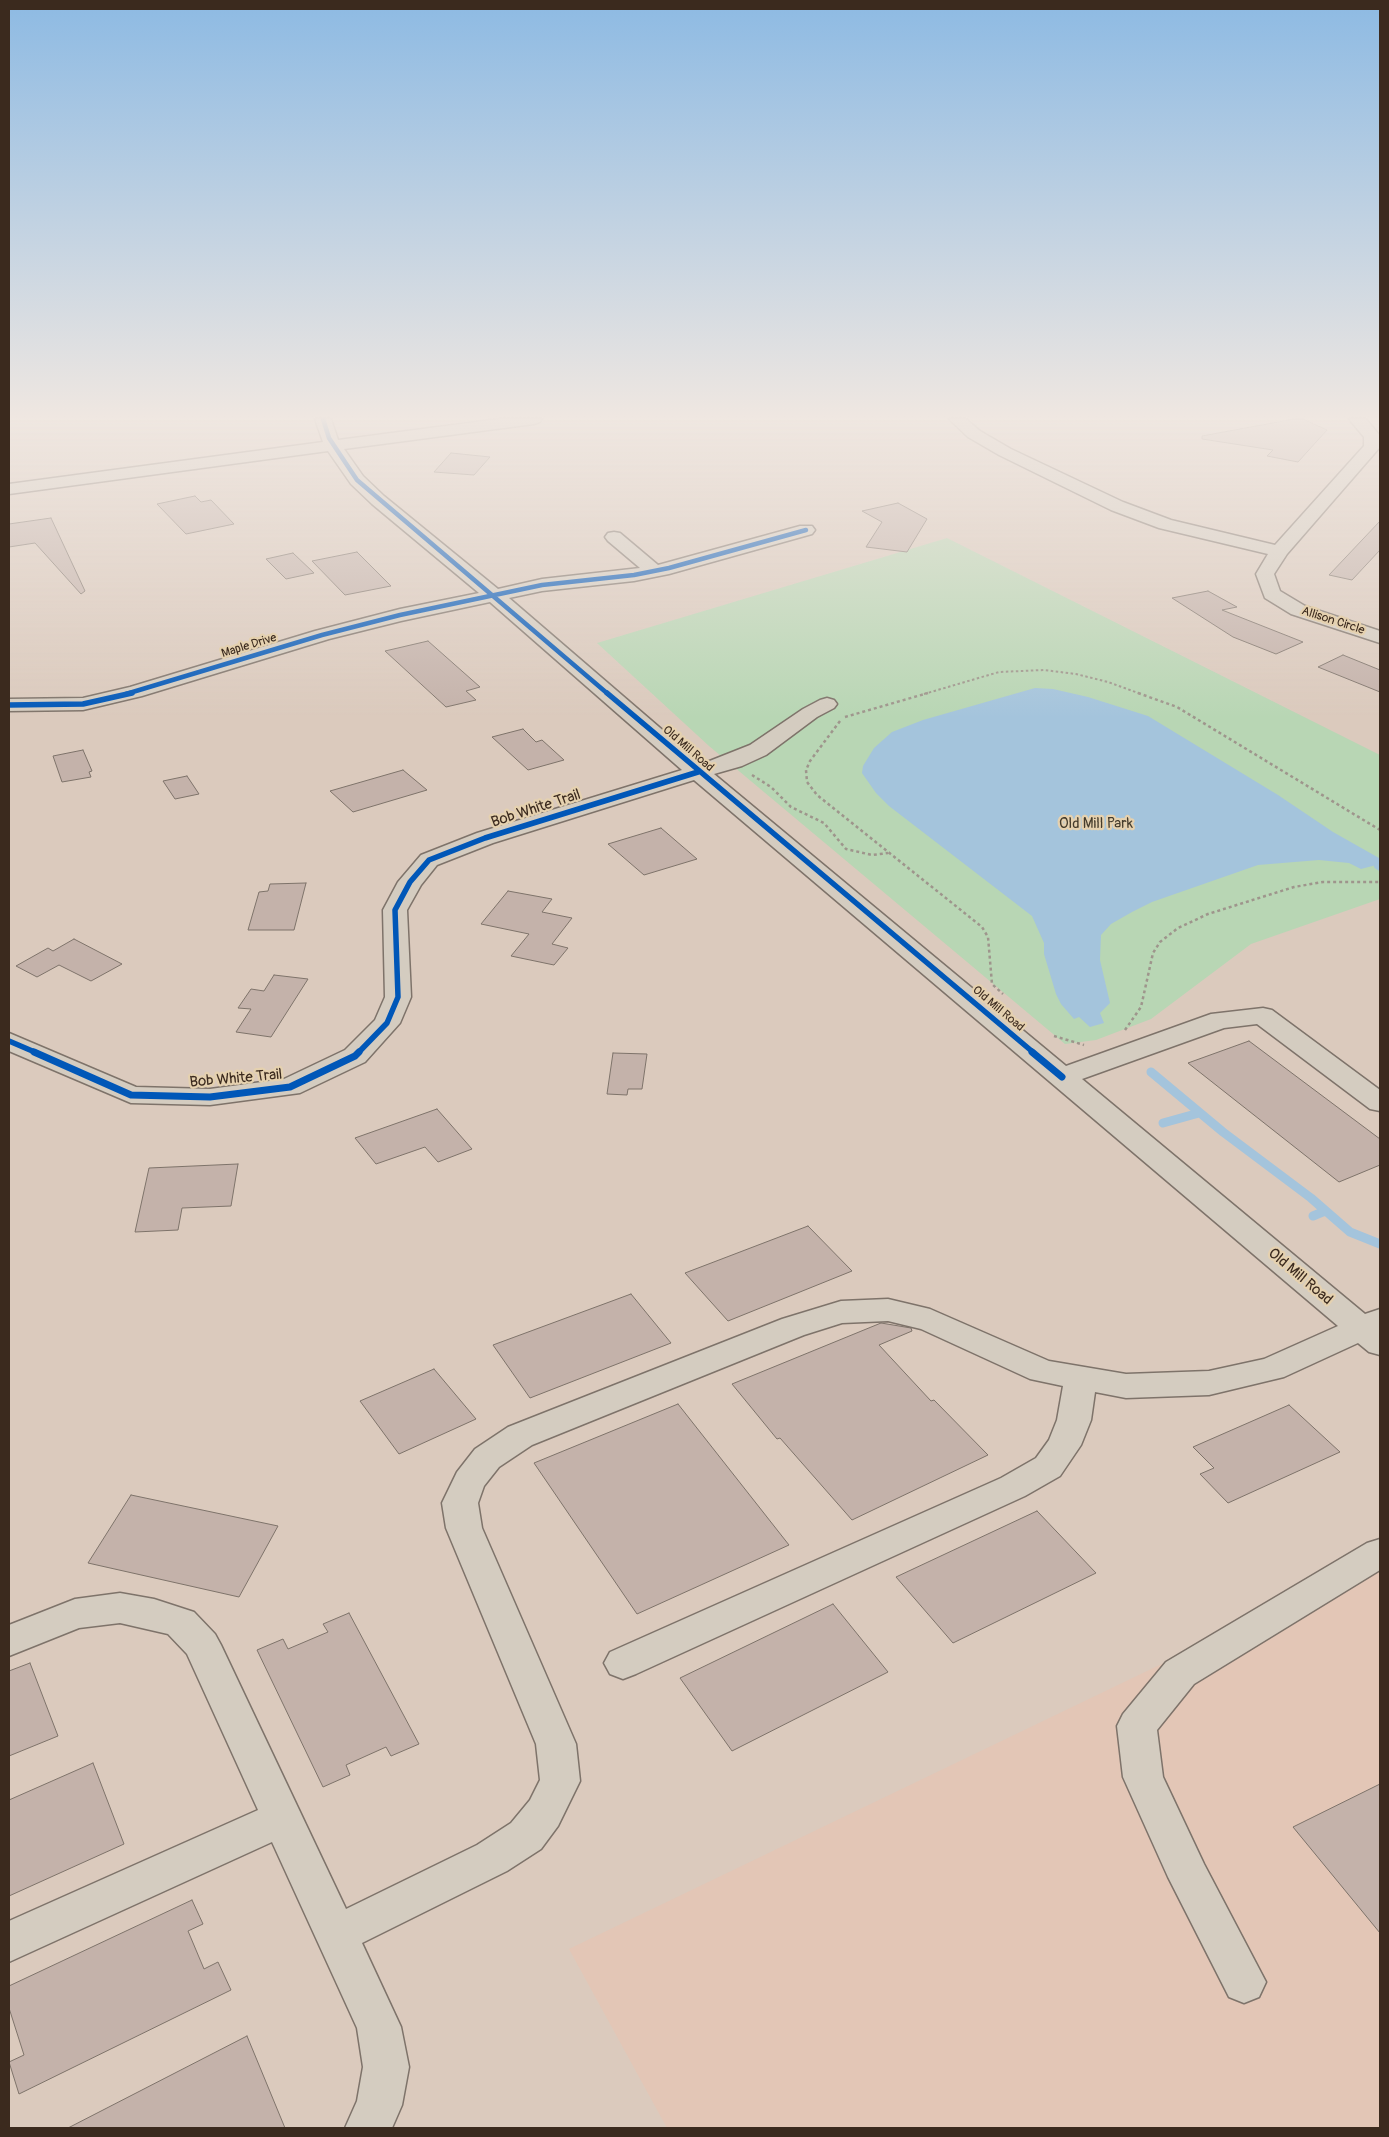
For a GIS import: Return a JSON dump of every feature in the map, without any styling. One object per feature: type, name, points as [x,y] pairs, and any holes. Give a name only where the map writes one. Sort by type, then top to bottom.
[{"type":"street","name":"Old Mill Road","points":[[402,519],[494,595],[698,772],[1062,1077],[1374,1331]]},
{"type":"street","points":[[1151,519],[1165,524],[1280,551]]},
{"type":"street","name":"Allison Circle","points":[[1309,519],[1280,551],[1265,574],[1272,594],[1298,610],[1380,637]]},
{"type":"street","name":"Maple Drive","points":[[9,705],[83,704],[135,692],[355,626],[494,595],[563,582],[654,571],[806,530]]},
{"type":"street","points":[[614,537],[654,571]]},
{"type":"street","name":"Bob White Trail","points":[[9,1041],[131,1096],[210,1097],[290,1087],[355,1056],[387,1023],[398,997],[395,910],[410,882],[430,860],[485,838],[734,761],[758,750],[810,713],[827,704]]},
{"type":"street","points":[[1062,1077],[1220,1020],[1263,1016],[1380,1103]]},
{"type":"street","points":[[336,1935],[492,1858],[526,1836],[544,1813],[560,1780],[556,1744],[464,1528],[460,1503],[469,1481],[487,1458],[520,1436],[793,1326],[841,1312],[888,1310],[930,1320],[1042,1371],[1126,1386],[1209,1383],[1272,1369],[1374,1331]]},
{"type":"street","points":[[623,1663],[1013,1487],[1048,1466],[1064,1445],[1074,1420],[1081,1378]]},
{"type":"street","points":[[1244,1982],[1189,1877],[1143,1778],[1137,1726],[1180,1673],[1380,1553]]},
{"type":"street","points":[[9,1641],[75,1614],[120,1608],[154,1614],[181,1623],[202,1645],[379,2027],[386,2067],[379,2105],[368,2128]]},
{"type":"street","points":[[9,1942],[282,1818]]},
{"type":"path","points":[[1011,1000],[992,984],[988,937],[985,930],[888,853],[810,787],[805,777],[806,770],[821,744],[840,721],[852,713],[985,675],[1011,670],[1044,670],[1076,674],[1108,682],[1178,707],[1380,830]]},
{"type":"path","points":[[734,761],[771,787],[791,807],[824,823],[846,849],[872,855],[888,853]]},
{"type":"path","points":[[1123,1034],[1141,1006],[1153,953],[1160,942],[1178,928],[1208,914],[1294,887],[1323,882],[1380,882]]},
{"type":"path","points":[[1052,1036],[1065,1041],[1087,1045]]},
{"type":"shaded area","points":[[1380,1559],[1380,2128],[667,2128],[569,1949]]},
{"type":"green space","name":"Old Mill Park","points":[[947,538],[1380,755],[1380,899],[1251,944],[1151,1019],[1096,1040],[1065,1044],[709,746],[597,643]]},
{"type":"water","points":[[1035,688],[1053,689],[1088,697],[1148,716],[1278,795],[1333,832],[1379,858],[1380,864],[1361,869],[1349,863],[1319,860],[1258,865],[1152,902],[1132,912],[1111,924],[1101,935],[1100,960],[1110,1003],[1100,1013],[1104,1023],[1090,1027],[1079,1017],[1074,1019],[1061,1004],[1056,994],[1044,954],[1044,943],[1032,916],[889,806],[876,793],[862,773],[863,766],[874,748],[892,732],[923,720]]},
{"type":"building","points":[[51,519],[85,591],[81,594],[35,543],[9,547],[9,524]]},
{"type":"building","points":[[171,519],[229,519],[234,524],[186,534]]},
{"type":"building","points":[[876,519],[927,519],[907,552],[866,547],[882,522]]},
{"type":"building","points":[[1380,521],[1380,550],[1352,580],[1329,575]]},
{"type":"building","points":[[357,552],[391,586],[345,595],[312,561]]},
{"type":"building","points":[[293,553],[314,573],[286,579],[266,559]]},
{"type":"building","points":[[1208,591],[1237,607],[1222,610],[1303,642],[1276,654],[1233,637],[1172,598]]},
{"type":"building","points":[[428,641],[480,687],[466,691],[476,700],[446,707],[385,651]]},
{"type":"building","points":[[1343,655],[1380,670],[1380,692],[1318,667]]},
{"type":"building","points":[[523,729],[536,742],[542,740],[564,760],[528,770],[492,737]]},
{"type":"building","points":[[83,750],[92,771],[89,772],[91,777],[62,782],[53,756]]},
{"type":"building","points":[[403,770],[427,790],[353,812],[330,791]]},
{"type":"building","points":[[187,776],[199,794],[175,799],[163,781]]},
{"type":"building","points":[[661,828],[697,859],[644,875],[608,844]]},
{"type":"building","points":[[306,883],[294,930],[248,930],[259,892],[268,891],[270,884]]},
{"type":"building","points":[[508,891],[552,899],[542,912],[572,918],[552,944],[568,948],[554,965],[511,956],[529,934],[481,924]]},
{"type":"building","points":[[74,939],[122,964],[91,981],[59,965],[37,977],[16,966],[48,948],[53,951]]},
{"type":"building","points":[[274,975],[308,979],[271,1037],[236,1032],[251,1009],[238,1008],[251,989],[264,991]]},
{"type":"building","points":[[1249,1041],[1380,1139],[1380,1165],[1339,1182],[1188,1063]]},
{"type":"building","points":[[613,1053],[647,1054],[642,1089],[628,1089],[627,1095],[607,1094]]},
{"type":"building","points":[[437,1109],[472,1149],[438,1162],[425,1147],[376,1164],[355,1138]]},
{"type":"building","points":[[238,1164],[231,1206],[182,1208],[178,1230],[135,1232],[149,1168]]},
{"type":"building","points":[[808,1226],[852,1271],[728,1321],[685,1273]]},
{"type":"building","points":[[631,1294],[671,1343],[530,1398],[493,1345]]},
{"type":"building","points":[[881,1323],[911,1328],[912,1331],[879,1345],[931,1401],[934,1400],[988,1455],[852,1520],[780,1438],[777,1439],[732,1384]]},
{"type":"building","points":[[434,1369],[476,1419],[399,1454],[360,1401]]},
{"type":"building","points":[[678,1404],[789,1545],[637,1614],[534,1463]]},
{"type":"building","points":[[1289,1405],[1340,1452],[1228,1503],[1200,1474],[1214,1468],[1193,1447]]},
{"type":"building","points":[[131,1495],[278,1526],[239,1597],[88,1563]]},
{"type":"building","points":[[1037,1511],[1096,1573],[953,1643],[896,1577]]},
{"type":"building","points":[[833,1604],[888,1672],[732,1751],[680,1678]]},
{"type":"building","points":[[349,1613],[419,1744],[391,1756],[386,1747],[346,1765],[350,1775],[323,1787],[257,1650],[283,1639],[288,1649],[328,1632],[323,1624]]},
{"type":"building","points":[[30,1663],[58,1736],[9,1756],[9,1671]]},
{"type":"building","points":[[93,1763],[124,1844],[9,1896],[9,1800]]},
{"type":"building","points":[[1380,1784],[1380,1933],[1293,1827]]},
{"type":"building","points":[[192,1900],[203,1924],[188,1931],[204,1969],[218,1962],[231,1990],[19,2094],[9,2062],[24,2055],[9,2008],[9,1986]]},
{"type":"building","points":[[247,2036],[285,2128],[68,2128]]},
{"type":"waterway","points":[[1151,1072],[1223,1132],[1311,1198],[1350,1232],[1380,1244]]},
{"type":"waterway","points":[[1163,1123],[1199,1113]]},
{"type":"waterway","points":[[1313,1216],[1325,1211]]},
{"type":"cycle path","points":[[401,519],[494,595],[698,772],[1062,1077]]},
{"type":"cycle path","points":[[9,705],[83,704],[135,692],[322,635],[400,615],[542,585],[634,575],[669,568],[806,530]]},
{"type":"cycle path","points":[[9,1041],[131,1095],[210,1097],[290,1087],[355,1056],[387,1023],[398,997],[395,910],[410,882],[429,860],[485,838],[698,772]]}]
